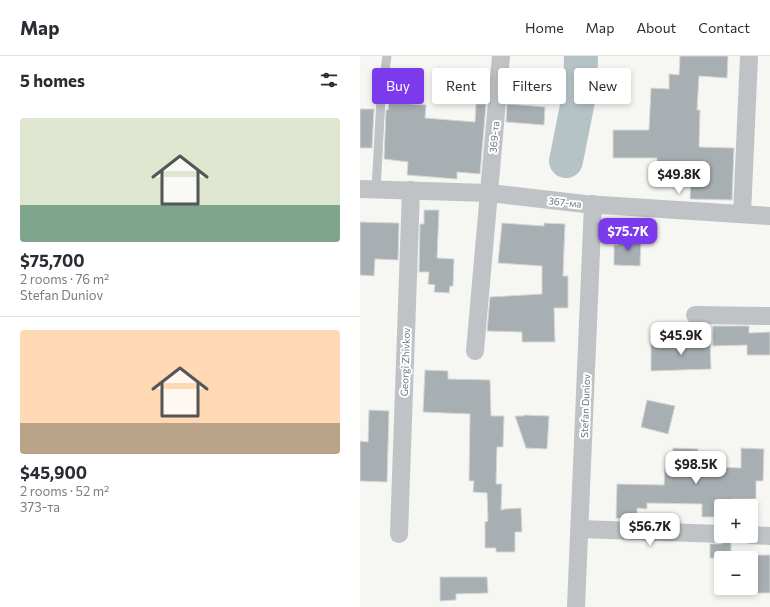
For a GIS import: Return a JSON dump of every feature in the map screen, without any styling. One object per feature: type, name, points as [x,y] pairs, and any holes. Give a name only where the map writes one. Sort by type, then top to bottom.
[{"type":"street","name":"369-та","points":[[489,193],[501,56]]},
{"type":"street","points":[[742,214],[749,56]]},
{"type":"street","name":"367-ма","points":[[368,189],[489,193],[589,204],[770,216]]},
{"type":"street","name":"Georgi Zhivkov","points":[[399,534],[411,190]]},
{"type":"street","points":[[475,351],[489,193]]},
{"type":"street","name":"Stefan Duniov","points":[[576,607],[580,529],[589,204]]},
{"type":"street","points":[[695,315],[770,316]]},
{"type":"street","points":[[580,529],[714,534]]},
{"type":"street","points":[[758,536],[770,536]]},
{"type":"lane","points":[[368,189],[387,56]]},
{"type":"building","points":[[680,56],[728,56],[727,78],[699,76],[697,110],[700,110],[699,147],[734,148],[732,200],[690,199],[691,178],[657,177],[657,158],[613,158],[613,130],[649,130],[651,88],[669,89],[669,74],[679,75]]},
{"type":"building","points":[[389,104],[426,105],[425,118],[475,122],[476,104],[486,104],[480,174],[457,172],[457,179],[407,175],[408,162],[384,159],[386,110],[388,110]]},
{"type":"building","points":[[507,104],[545,107],[544,125],[506,122]]},
{"type":"building","points":[[360,109],[374,109],[372,148],[360,148]]},
{"type":"building","points":[[424,210],[439,210],[437,258],[454,259],[453,286],[450,286],[449,293],[434,292],[435,285],[428,284],[429,272],[419,272],[420,224],[424,224]]},
{"type":"building","points":[[360,222],[399,223],[398,260],[375,259],[374,276],[360,275]]},
{"type":"building","points":[[502,223],[544,226],[544,223],[565,224],[563,276],[568,276],[568,308],[554,308],[555,342],[522,342],[522,332],[487,331],[490,297],[542,294],[542,266],[498,263]]},
{"type":"building","points":[[618,238],[641,239],[640,266],[614,265],[614,245],[618,245]]},
{"type":"building","points":[[713,326],[749,326],[749,333],[770,332],[770,355],[747,355],[747,345],[713,346]]},
{"type":"building","points":[[710,342],[711,369],[651,371],[651,343]]},
{"type":"building","points":[[425,370],[448,371],[448,379],[490,380],[491,416],[504,416],[503,447],[497,447],[496,484],[502,484],[501,510],[521,508],[522,532],[515,532],[515,552],[496,552],[496,548],[485,548],[485,522],[488,521],[487,493],[473,492],[474,481],[469,481],[470,414],[423,412]]},
{"type":"building","points":[[647,400],[675,406],[668,434],[641,427]]},
{"type":"building","points":[[369,410],[389,411],[387,482],[360,481],[360,441],[368,442]]},
{"type":"building","points":[[515,416],[549,416],[547,449],[526,448]]},
{"type":"building","points":[[673,448],[698,449],[697,466],[741,468],[741,448],[764,449],[763,481],[756,481],[756,499],[714,499],[714,517],[702,517],[702,504],[647,503],[647,509],[637,508],[637,519],[616,518],[617,484],[664,485],[665,467],[672,467]]},
{"type":"building","points":[[731,543],[731,551],[714,551],[714,558],[710,558],[710,544]]},
{"type":"building","points":[[758,555],[770,555],[770,593],[758,593]]},
{"type":"building","points":[[440,577],[487,577],[488,593],[456,594],[456,600],[440,601]]},
{"type":"waterway","points":[[566,161],[580,91],[581,56]]}]
